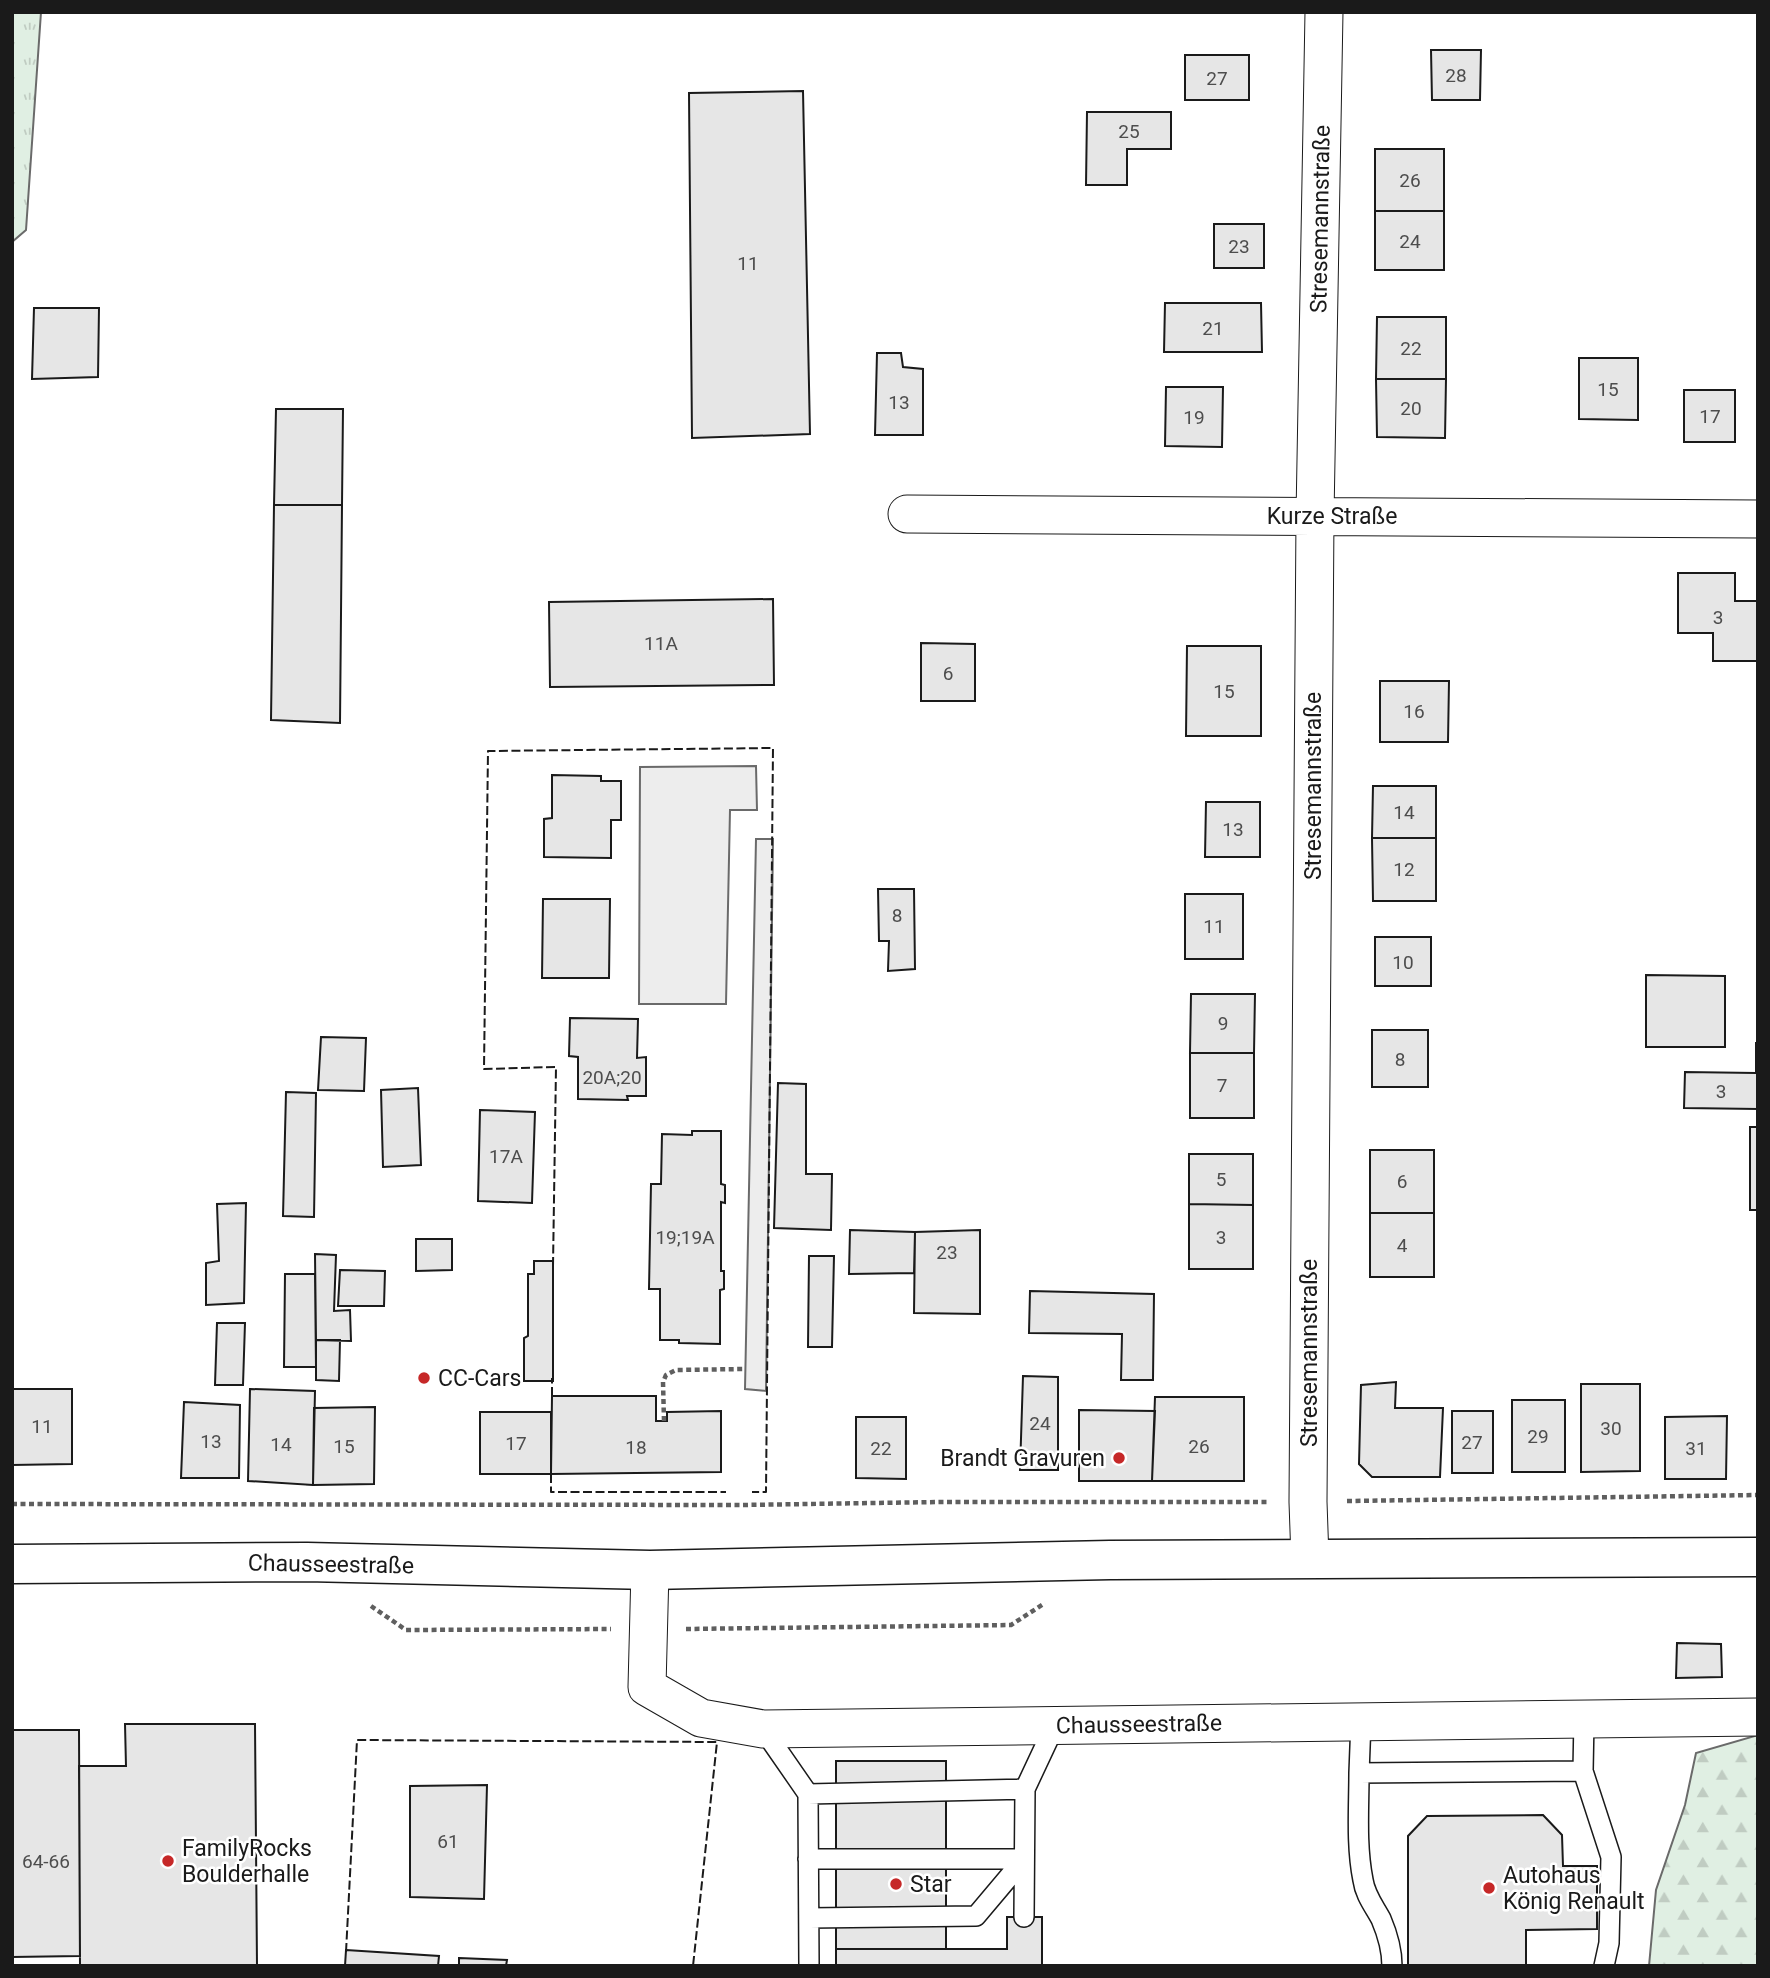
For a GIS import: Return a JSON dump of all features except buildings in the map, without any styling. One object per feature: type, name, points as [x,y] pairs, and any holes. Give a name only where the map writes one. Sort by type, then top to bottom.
[{"type":"main road","name":"Chausseestraße","points":[[12,1564],[307,1562],[650,1570],[1099,1560],[1758,1557]]},
{"type":"street","name":"Stresemannstraße","points":[[1310,1559],[1308,1488],[1315,516],[1324,12]]},
{"type":"street","name":"Kurze Straße","points":[[906,514],[1758,519]]},
{"type":"street","name":"Chausseestraße","points":[[650,1570],[647,1687],[701,1718],[763,1729],[1758,1717]]},
{"type":"lane","points":[[1584,1719],[1583,1770],[1611,1857],[1609,1943],[1604,1966]]},
{"type":"lane","points":[[1361,1721],[1358,1834],[1363,1882],[1370,1904],[1388,1938],[1392,1966]]},
{"type":"lane","points":[[1024,1917],[1025,1789],[1055,1725]]},
{"type":"lane","points":[[763,1729],[808,1794],[809,1966]]},
{"type":"lane","points":[[1359,1773],[1583,1770]]},
{"type":"lane","points":[[808,1794],[1025,1789]]},
{"type":"lane","points":[[808,1859],[1024,1858],[976,1916],[809,1918]]},
{"type":"path","points":[[664,1421],[663,1382],[666,1375],[676,1370],[745,1369]]},
{"type":"path","points":[[1335,1502],[1758,1495]]},
{"type":"path","points":[[12,1504],[741,1505],[1274,1502]]},
{"type":"path","points":[[362,1600],[407,1630],[649,1629],[1012,1625],[1055,1596]]},
{"type":"green space","points":[[12,12],[41,12],[26,230],[12,242]]},
{"type":"green space","points":[[1758,1735],[1758,1966],[1649,1966],[1656,1890],[1685,1805],[1696,1753]]},
{"type":"shaded area","points":[[756,766],[757,810],[730,810],[726,1004],[639,1004],[640,767]]},
{"type":"shaded area","points":[[756,839],[773,839],[766,1391],[745,1389]]},
{"type":"fence","points":[[553,1266],[556,1067],[484,1069],[488,751],[773,748],[766,1492],[752,1492]]},
{"type":"fence","points":[[552,1378],[552,1396]]},
{"type":"fence","points":[[551,1474],[551,1492],[726,1492]]},
{"type":"fence","points":[[346,1952],[357,1740],[717,1742],[693,1966]]},
{"type":"place","name":"CC-Cars","points":[[424,1378]]},
{"type":"place","name":"Brandt Gravuren","points":[[1119,1458]]},
{"type":"place","name":"FamilyRocks Boulderhalle","points":[[168,1861]]},
{"type":"place","name":"Star","points":[[896,1884]]},
{"type":"place","name":"Autohaus König Renault","points":[[1489,1888]]}]
